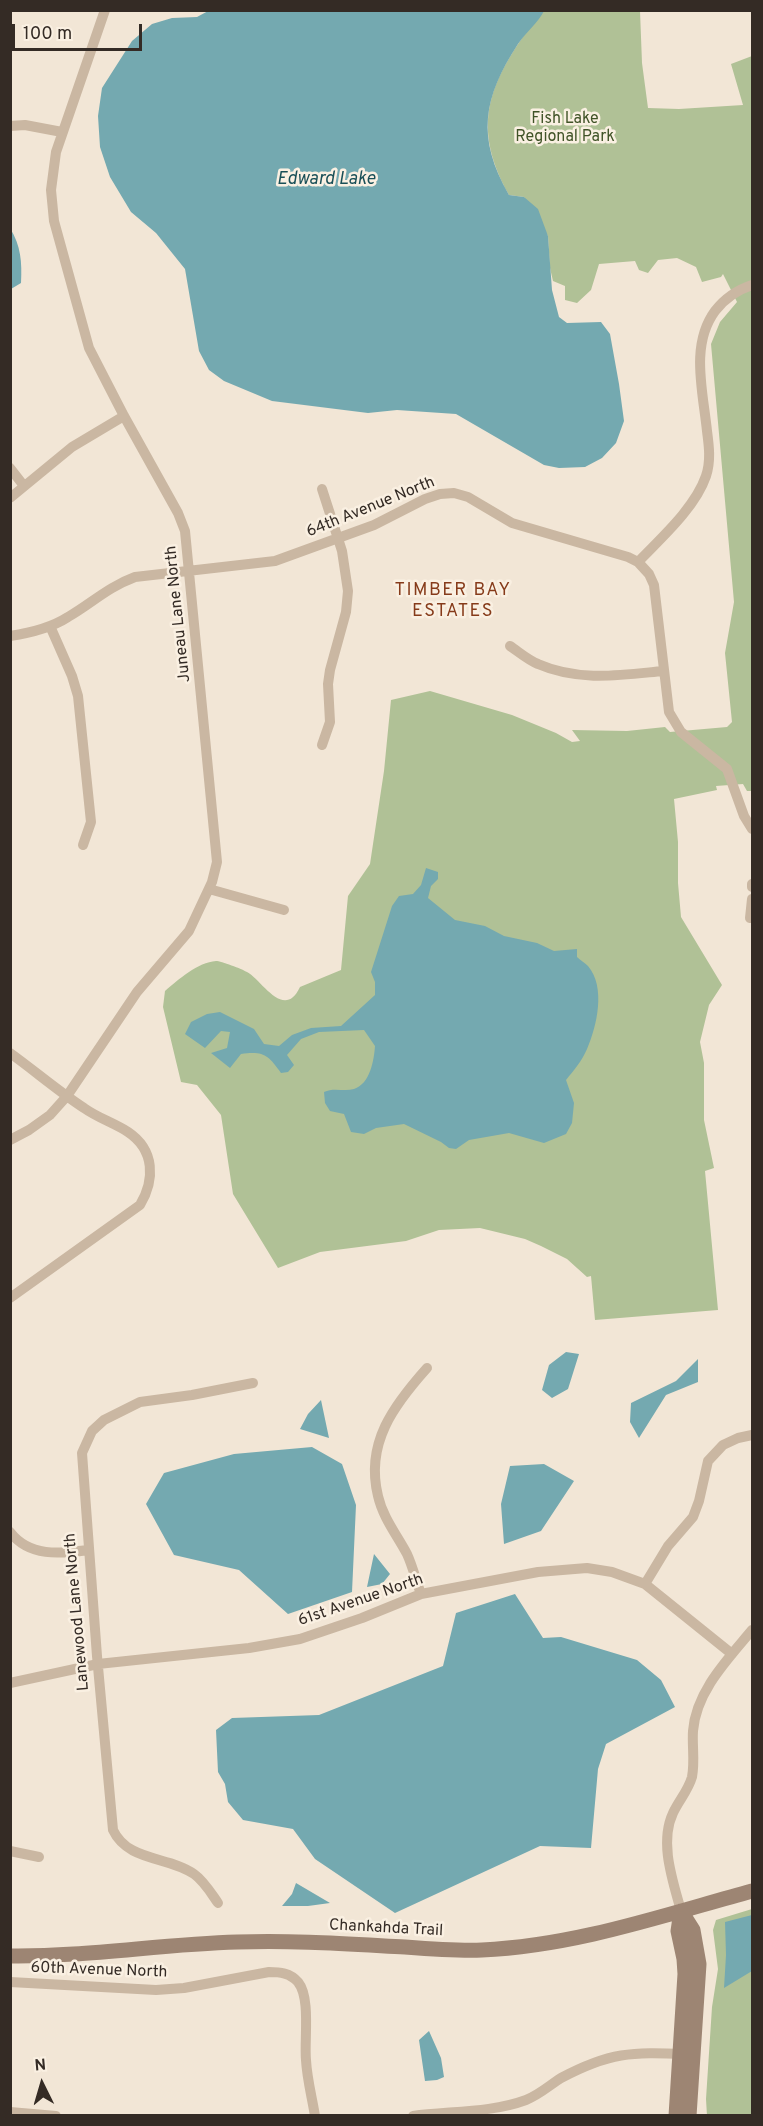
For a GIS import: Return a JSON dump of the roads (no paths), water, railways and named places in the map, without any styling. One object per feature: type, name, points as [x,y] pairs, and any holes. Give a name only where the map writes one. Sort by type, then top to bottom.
[{"type":"street","name":"Juneau Lane North","points":[[10,1140],[50,1115],[68,1096],[137,992],[189,931],[215,872],[217,851],[185,531],[178,513],[89,348],[54,221],[52,174],[62,132],[105,10]]},
{"type":"street","points":[[10,126],[25,125],[62,132]]},
{"type":"street","points":[[753,285],[738,291],[720,304],[705,329],[701,343],[700,358],[709,448],[706,476],[696,497],[638,562],[649,574],[654,585],[666,699],[674,722],[681,732],[727,769],[744,816],[753,829]]},
{"type":"street","points":[[10,498],[72,447],[124,416]]},
{"type":"street","points":[[10,468],[24,486]]},
{"type":"street","points":[[322,489],[346,568],[348,591],[346,612],[330,670],[328,684],[330,722],[322,745]]},
{"type":"street","name":"64th Avenue North","points":[[10,636],[50,626],[66,618],[116,584],[135,577],[275,561],[374,525],[425,499],[440,494],[454,493],[468,497],[512,523],[617,553],[638,562]]},
{"type":"street","points":[[50,626],[72,676],[78,696],[91,822],[83,845]]},
{"type":"street","points":[[510,646],[536,663],[573,674],[592,676],[663,670]]},
{"type":"street","points":[[209,889],[284,910]]},
{"type":"street","points":[[750,918],[753,899]]},
{"type":"street","points":[[10,1053],[99,1118],[130,1133],[140,1143],[150,1167],[147,1193],[135,1209],[10,1299]]},
{"type":"street","points":[[421,1594],[407,1555],[386,1520],[378,1496],[375,1472],[376,1453],[384,1426],[395,1406],[427,1368]]},
{"type":"street","name":"Lanewood Lane North","points":[[218,1903],[193,1872],[131,1850],[117,1838],[113,1830],[82,1460],[86,1442],[92,1431],[104,1420],[140,1401],[192,1395],[253,1383]]},
{"type":"street","points":[[645,1584],[668,1546],[693,1517],[708,1461],[723,1445],[738,1438],[753,1435]]},
{"type":"street","points":[[10,1532],[15,1538],[37,1552],[88,1550]]},
{"type":"street","name":"61st Avenue North","points":[[10,1683],[98,1664],[249,1648],[300,1640],[421,1594],[538,1572],[587,1568],[612,1572],[645,1584],[732,1653]]},
{"type":"street","points":[[676,2115],[687,2055],[699,1964],[693,1930],[681,1911],[670,1868],[668,1831],[672,1814],[689,1787],[692,1774],[693,1729],[699,1704],[709,1685],[732,1653],[753,1630]]},
{"type":"street","points":[[10,1851],[39,1857]]},
{"type":"street","name":"Chankahda Trail","points":[[10,1956],[82,1954],[236,1942],[481,1950],[525,1947],[681,1911],[753,1891]]},
{"type":"street","name":"60th Avenue North","points":[[10,1982],[156,1989],[184,1988],[269,1972],[280,1972],[292,1976],[300,1984],[304,1999],[306,2059],[315,2115]]},
{"type":"street","points":[[413,2115],[494,2108],[527,2100],[560,2079],[600,2059],[646,2052],[687,2055]]},
{"type":"street","points":[[687,2055],[689,2115]]},
{"type":"street","points":[[10,2112],[56,2115]]},
{"type":"water","name":"Edward Lake","points":[[210,10],[544,11],[518,44],[497,82],[488,118],[488,136],[498,174],[509,195],[524,197],[538,209],[548,236],[552,290],[559,317],[567,323],[601,322],[610,334],[624,421],[616,443],[602,458],[585,467],[559,468],[544,465],[456,414],[397,410],[368,413],[272,401],[224,381],[209,370],[199,351],[185,269],[156,233],[131,212],[110,177],[100,147],[98,116],[102,88],[132,41],[152,24],[172,18],[197,17]]},
{"type":"water","points":[[10,228],[19,248],[21,268],[21,283],[11,289]]},
{"type":"water","points":[[426,868],[438,872],[438,879],[431,886],[428,898],[455,920],[485,926],[504,936],[537,943],[554,951],[577,949],[577,957],[588,966],[594,975],[598,1007],[591,1040],[578,1065],[566,1080],[574,1103],[572,1123],[566,1134],[544,1143],[509,1133],[469,1140],[456,1149],[449,1148],[404,1124],[376,1128],[364,1134],[351,1132],[344,1114],[330,1111],[325,1103],[324,1092],[354,1089],[364,1082],[372,1064],[375,1046],[364,1030],[319,1032],[301,1039],[287,1055],[294,1065],[288,1072],[281,1073],[269,1058],[260,1054],[241,1054],[230,1068],[211,1053],[227,1048],[230,1032],[221,1031],[205,1048],[185,1034],[191,1022],[207,1014],[220,1012],[254,1029],[264,1044],[279,1046],[292,1035],[311,1028],[341,1026],[375,995],[375,982],[371,972],[392,906],[399,896],[413,894],[421,885]]},
{"type":"water","points":[[566,1352],[579,1354],[568,1389],[552,1398],[542,1390],[549,1365]]},
{"type":"water","points":[[698,1359],[698,1382],[666,1395],[639,1438],[630,1422],[631,1403],[676,1381]]},
{"type":"water","points":[[321,1400],[329,1438],[300,1429],[308,1414]]},
{"type":"water","points":[[312,1447],[342,1464],[356,1505],[352,1592],[288,1614],[239,1570],[174,1555],[146,1504],[164,1473],[234,1454]]},
{"type":"water","points":[[544,1464],[574,1481],[541,1531],[504,1544],[501,1504],[510,1466]]},
{"type":"water","points":[[374,1554],[390,1574],[382,1584],[367,1587]]},
{"type":"water","points":[[515,1594],[543,1638],[561,1637],[637,1660],[661,1680],[675,1707],[606,1744],[598,1769],[591,1848],[540,1846],[395,1913],[315,1859],[293,1829],[243,1820],[228,1802],[225,1784],[218,1772],[216,1730],[232,1718],[319,1715],[443,1666],[456,1613]]},
{"type":"water","points":[[296,1883],[330,1903],[282,1906],[292,1894]]},
{"type":"water","points":[[752,1915],[752,1971],[724,1988],[725,1922]]},
{"type":"water","points":[[429,2031],[441,2058],[444,2077],[425,2081],[419,2040]]},
{"type":"district","name":"TIMBER BAY ESTATES","points":[[453,601]]},
{"type":"park label","name":"Fish Lake Regional Park","points":[[565,129]]}]
